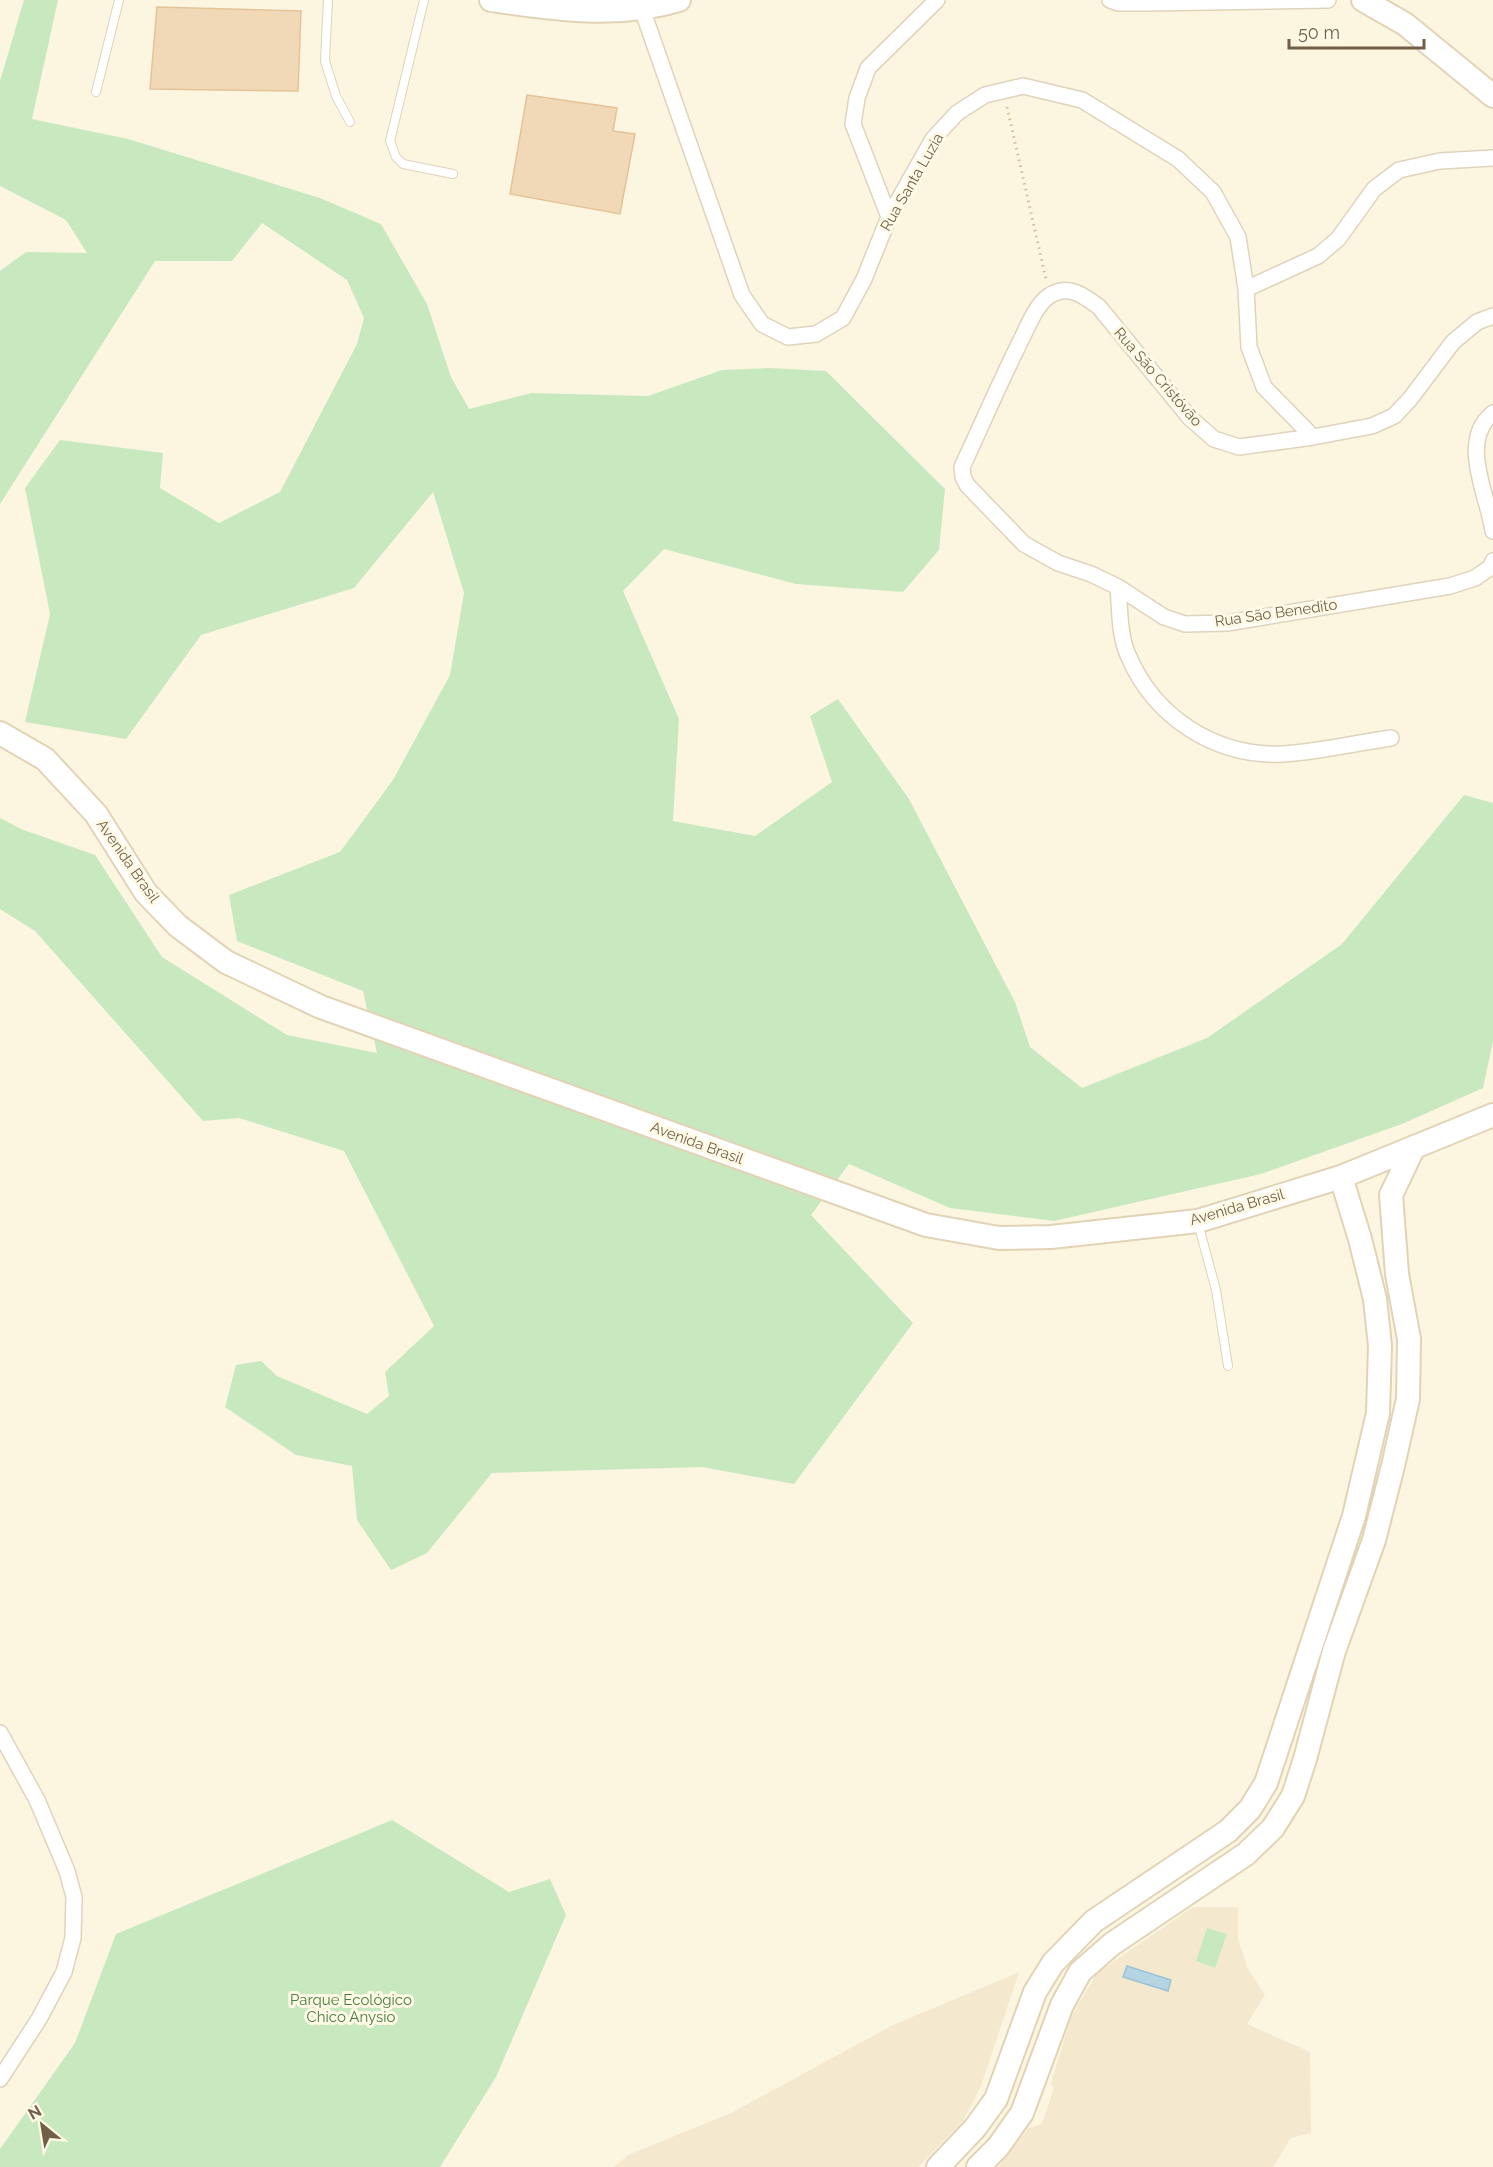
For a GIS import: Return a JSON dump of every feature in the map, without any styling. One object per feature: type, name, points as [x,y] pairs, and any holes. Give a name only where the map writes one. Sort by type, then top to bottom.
[{"type":"street","points":[[491,0],[642,9],[679,0]]},
{"type":"street","points":[[889,217],[853,124],[857,98],[868,68],[937,0]]},
{"type":"street","points":[[1110,0],[1118,3],[1328,0]]},
{"type":"street","points":[[1363,0],[1405,24],[1493,96]]},
{"type":"street","name":"Rua Santa Luzia","points":[[642,9],[742,295],[762,324],[788,337],[816,334],[843,318],[864,279],[889,217],[933,139],[957,113],[985,95],[1023,86],[1082,100],[1178,159],[1214,192],[1238,237],[1246,289],[1249,347],[1264,387],[1313,438]]},
{"type":"street","points":[[1246,289],[1318,256],[1338,239],[1374,189],[1400,170],[1440,161],[1493,159]]},
{"type":"street","name":"Rua São Cristóvão","points":[[1050,295],[1063,291],[1080,292],[1099,307],[1190,418],[1214,439],[1239,447],[1313,438],[1372,426],[1394,416],[1410,399],[1453,342],[1477,322],[1493,316]]},
{"type":"street","name":"Rua São Benedito","points":[[1050,295],[1039,306],[1018,346],[962,467],[967,485],[1024,544],[1058,562],[1118,587],[1164,617],[1185,624],[1227,622],[1450,586],[1475,578],[1491,567],[1493,561]]},
{"type":"street","points":[[1493,413],[1480,430],[1476,457],[1493,531]]},
{"type":"street","points":[[1118,587],[1127,654],[1145,685],[1168,714],[1200,736],[1233,749],[1282,754],[1391,738]]},
{"type":"street","name":"Avenida Brasil","points":[[0,733],[45,759],[96,814],[146,893],[178,926],[226,962],[321,1007],[926,1225],[999,1238],[1051,1237],[1198,1221],[1341,1177],[1493,1115]]},
{"type":"street","points":[[978,2167],[998,2147],[1022,2113],[1062,2005],[1080,1972],[1112,1944],[1246,1854],[1273,1828],[1293,1796],[1334,1652],[1374,1540],[1408,1399],[1409,1339],[1397,1274],[1391,1195],[1414,1147]]},
{"type":"street","points":[[938,2167],[975,2128],[996,2099],[1035,1992],[1053,1963],[1094,1921],[1228,1831],[1250,1809],[1266,1783],[1353,1516],[1378,1413],[1380,1346],[1375,1299],[1341,1177]]},
{"type":"street","points":[[1311,1644],[1334,1652]]},
{"type":"street","points":[[0,1733],[37,1800],[67,1871],[74,1897],[73,1938],[64,1972],[39,2019],[0,2079]]},
{"type":"lane","points":[[96,92],[119,0]]},
{"type":"lane","points":[[328,0],[325,61],[336,96],[350,122]]},
{"type":"lane","points":[[424,0],[390,141],[396,157],[403,164],[453,174]]},
{"type":"lane","points":[[1198,1221],[1216,1290],[1228,1366]]},
{"type":"path","points":[[1004,90],[1050,295]]},
{"type":"shaded area","points":[[1193,1907],[1238,1907],[1238,1939],[1248,1969],[1265,1995],[1247,2024],[1310,2052],[1311,2133],[1291,2138],[1273,2167],[998,2167],[1029,2128],[1042,2124],[1054,2088],[1051,2083],[1071,2017],[1097,1973]]},
{"type":"shaded area","points":[[1019,1972],[981,2086],[963,2121],[918,2167],[614,2167],[628,2155],[731,2113],[891,2026]]},
{"type":"green space","points":[[24,0],[58,0],[32,119],[128,139],[320,198],[381,224],[427,304],[451,377],[469,409],[531,393],[648,396],[722,370],[770,368],[826,371],[945,489],[939,550],[903,592],[796,584],[664,549],[623,591],[679,719],[673,821],[755,836],[832,782],[810,716],[838,699],[909,799],[1015,1002],[1030,1047],[1082,1088],[1207,1038],[1342,944],[1464,795],[1493,803],[1493,1041],[1483,1088],[1402,1124],[1261,1174],[1054,1221],[950,1208],[849,1164],[811,1215],[913,1323],[794,1484],[702,1467],[492,1473],[427,1553],[391,1570],[357,1520],[352,1466],[296,1455],[225,1407],[236,1365],[261,1361],[277,1376],[367,1414],[389,1396],[385,1372],[434,1326],[344,1151],[239,1118],[203,1121],[35,931],[0,909],[0,818],[21,829],[95,855],[162,957],[287,1035],[377,1053],[363,991],[237,941],[229,895],[340,852],[393,780],[450,675],[464,593],[433,492],[354,588],[201,635],[126,739],[25,722],[50,614],[25,488],[60,440],[163,453],[160,488],[219,523],[280,492],[357,344],[364,318],[347,280],[262,223],[232,261],[155,261],[0,504],[0,271],[26,252],[87,253],[66,220],[0,186],[0,81]]},
{"type":"green space","name":"Parque Ecológico Chico Anysio","points":[[392,1820],[509,1892],[550,1879],[566,1915],[496,2077],[440,2167],[0,2167],[0,2149],[75,2043],[116,1934]]},
{"type":"green space","points":[[1207,1928],[1227,1934],[1215,1968],[1196,1961]]},
{"type":"water","points":[[1127,1966],[1171,1980],[1168,1991],[1123,1977]]},
{"type":"building","points":[[157,7],[301,11],[298,91],[150,89]]},
{"type":"building","points":[[527,95],[617,108],[613,131],[635,134],[620,214],[510,194]]}]
